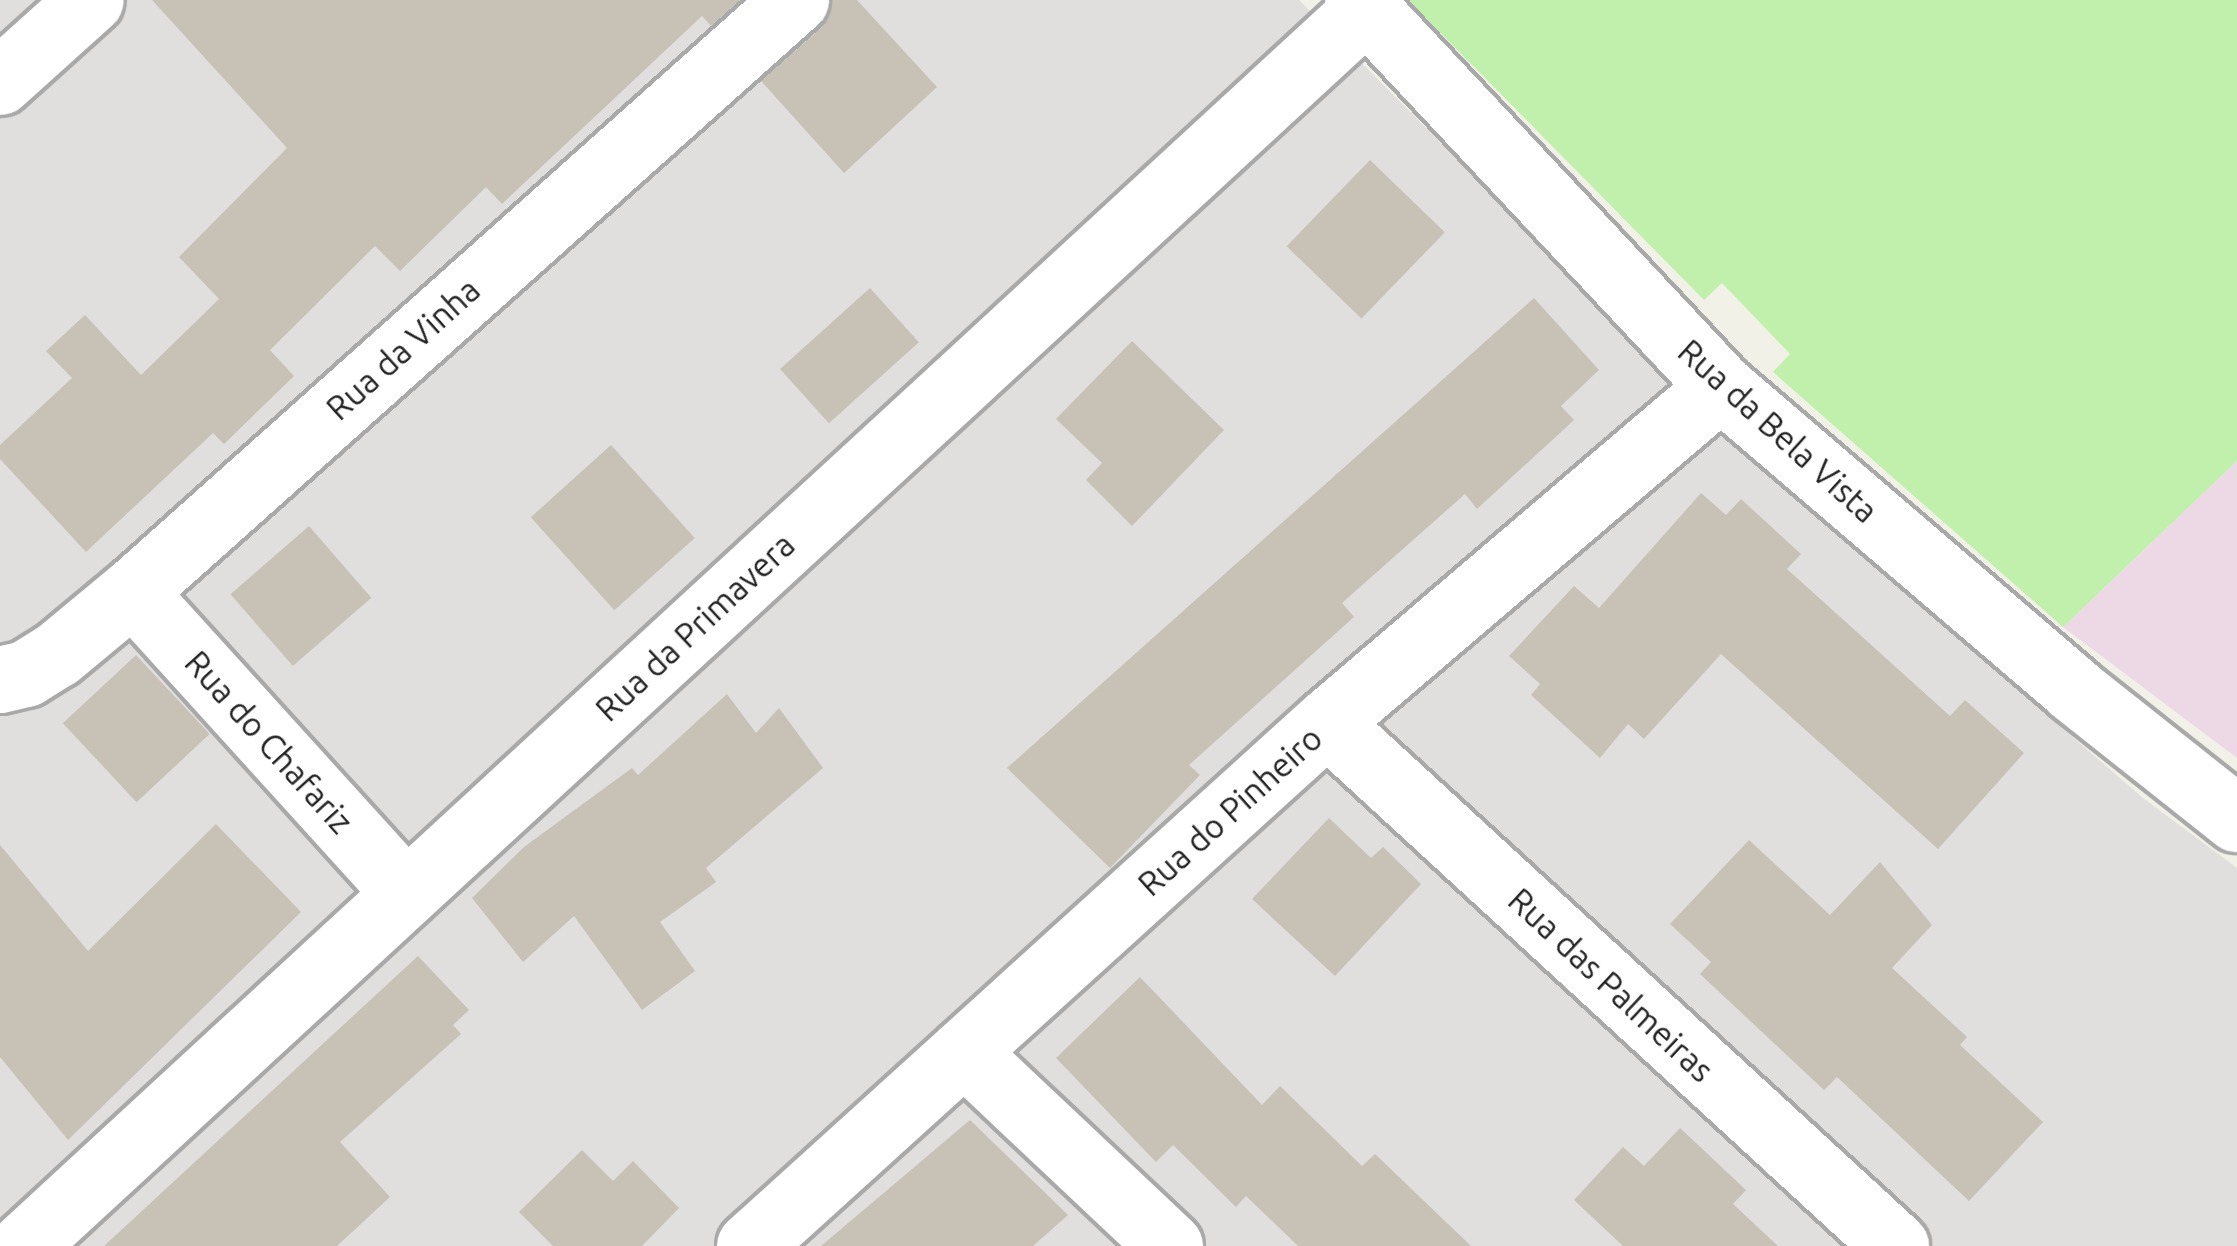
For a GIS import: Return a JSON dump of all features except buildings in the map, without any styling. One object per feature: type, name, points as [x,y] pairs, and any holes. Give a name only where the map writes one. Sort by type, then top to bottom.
[{"type":"street","points":[[0,82],[91,0]]},
{"type":"street","name":"Rua da Vinha","points":[[0,680],[26,674],[58,655],[133,592],[796,0]]},
{"type":"street","name":"Rua da Bela Vista","points":[[1362,4],[1721,387],[2074,690],[2237,819]]},
{"type":"street","name":"Rua da Primavera","points":[[23,1246],[1362,4]]},
{"type":"street","name":"Rua do Pinheiro","points":[[750,1246],[1327,723],[1721,387]]},
{"type":"street","name":"Rua do Chafariz","points":[[133,592],[406,892]]},
{"type":"street","name":"Rua das Palmeiras","points":[[1327,723],[1896,1246]]},
{"type":"street","points":[[964,1052],[1170,1246]]},
{"type":"shaded area","points":[[0,0],[1299,0],[1777,481],[2143,798],[2237,868],[2237,1246],[0,1246]]},
{"type":"shaded area","points":[[2237,461],[2237,758],[2063,627]]},
{"type":"green space","points":[[1408,0],[2237,0],[2237,461],[2063,627],[1773,372],[1790,354],[1722,283],[1704,300]]}]
